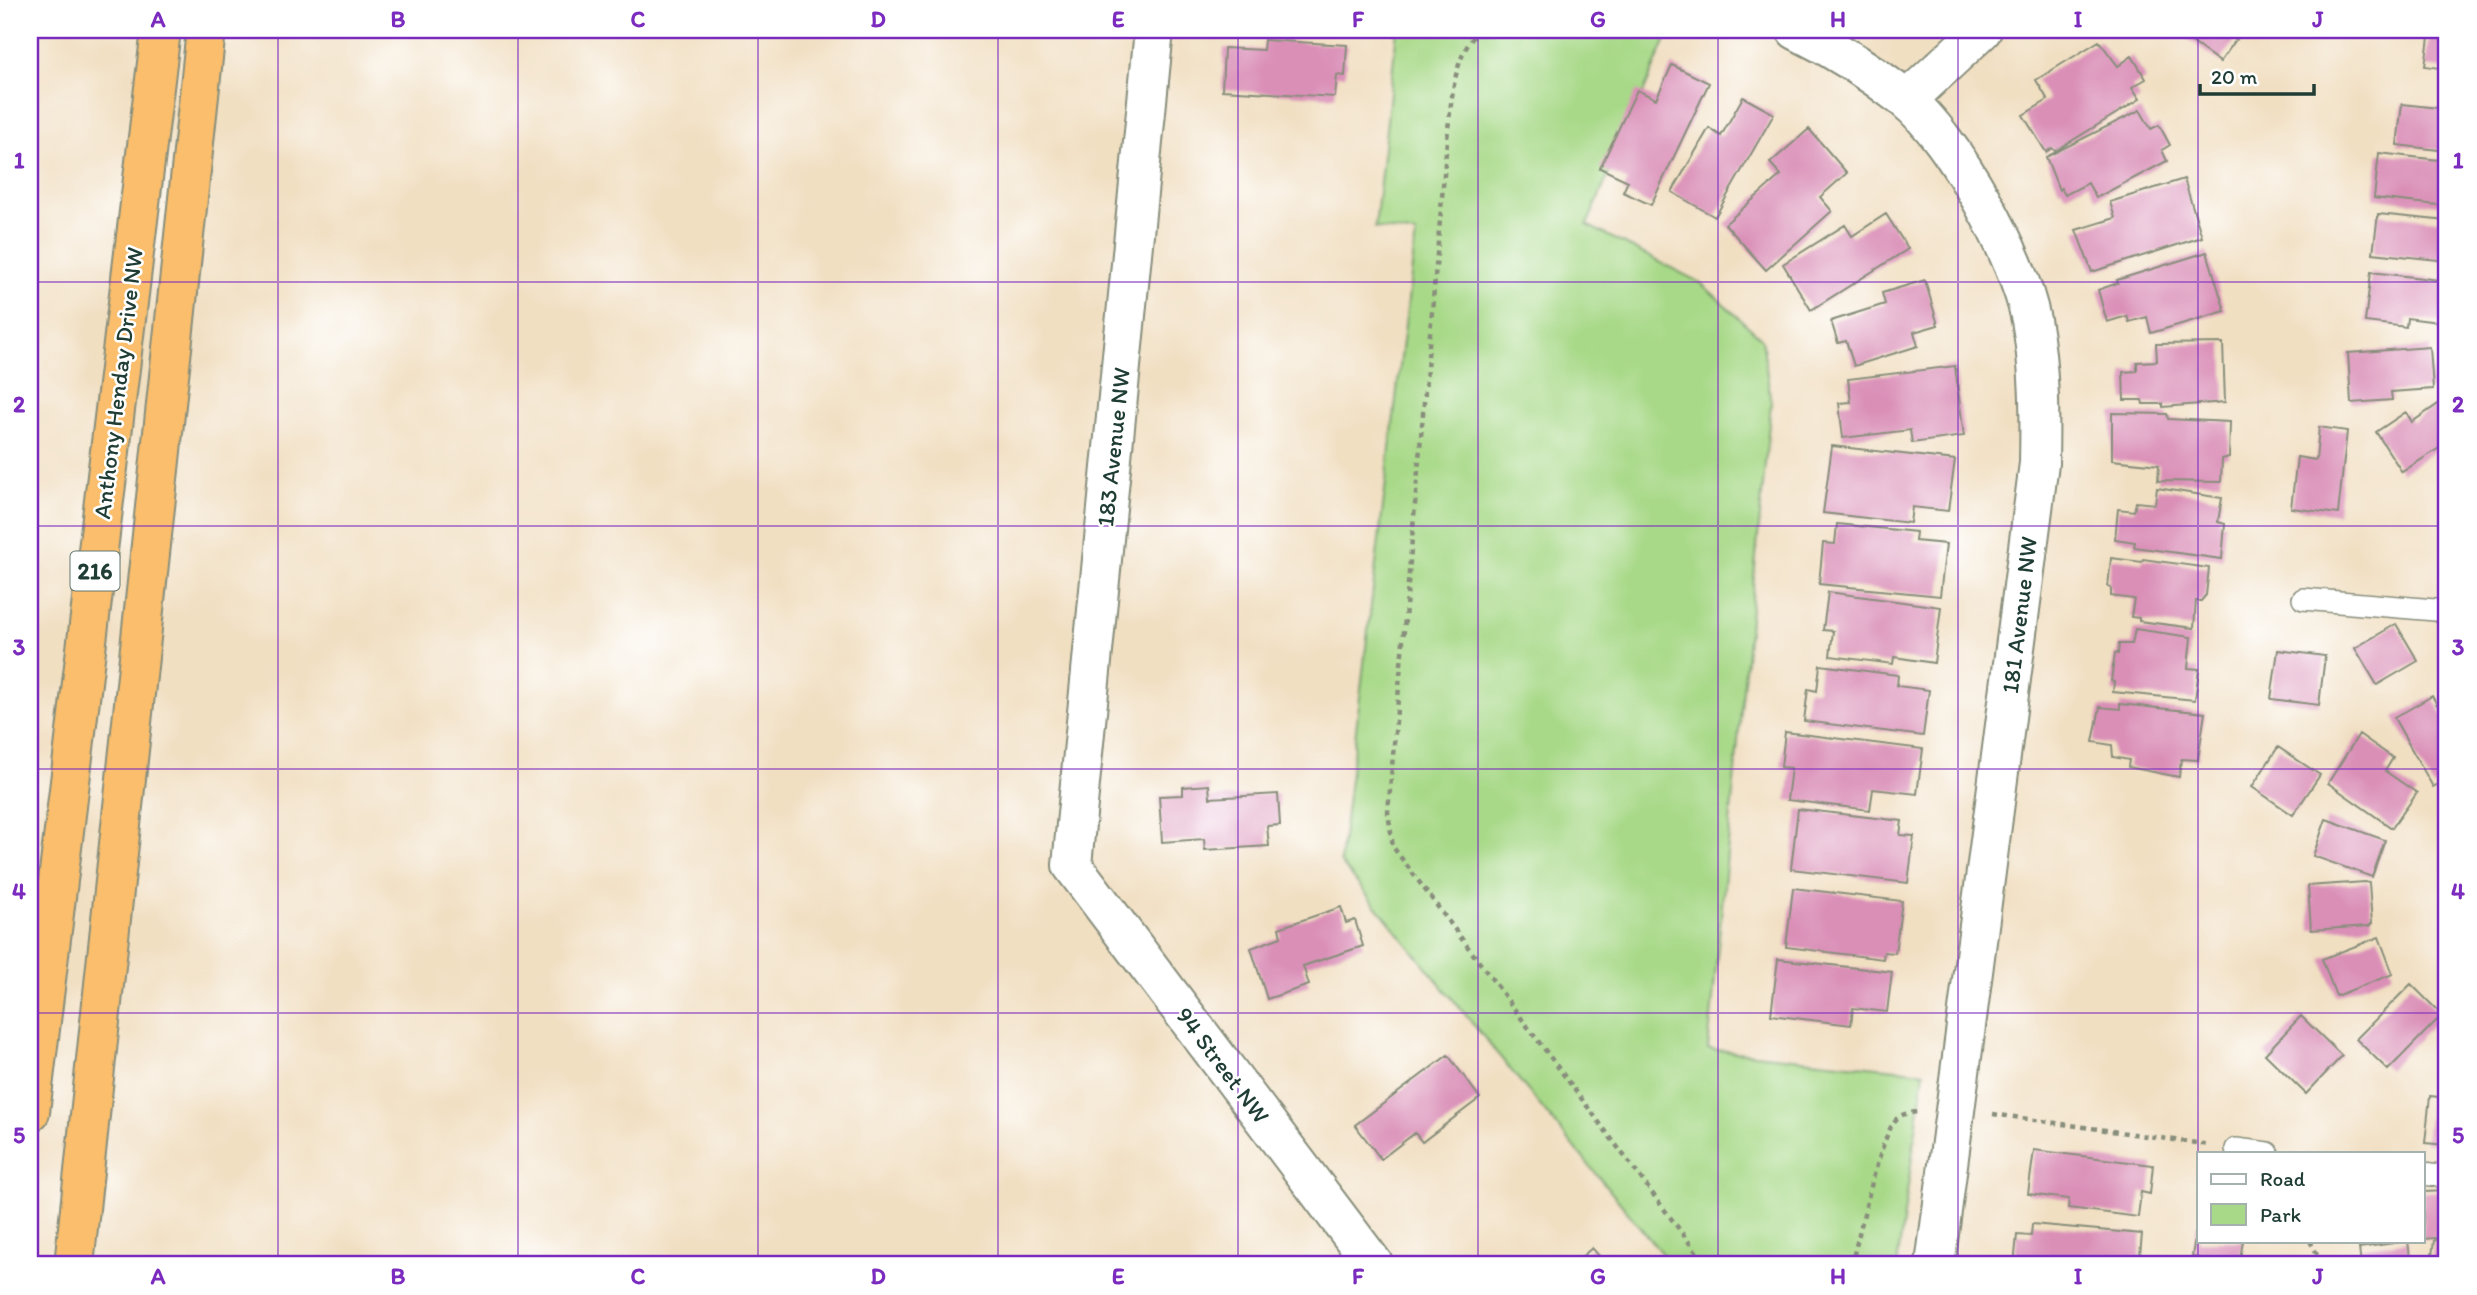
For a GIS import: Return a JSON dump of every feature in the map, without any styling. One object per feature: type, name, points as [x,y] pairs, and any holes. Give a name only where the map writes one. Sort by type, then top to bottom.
[{"type":"highway","name":"Anthony Henday Drive NW","points":[[30,1112],[161,30]]},
{"type":"highway","points":[[74,1265],[206,30]]},
{"type":"street","name":"183 Avenue NW","points":[[1072,865],[1154,30]]},
{"type":"street","name":"181 Avenue NW","points":[[1797,30],[1907,100],[1975,187],[2007,251],[2030,317],[2041,392],[2037,477],[1935,1265]]},
{"type":"street","points":[[1907,100],[1982,30]]},
{"type":"street","name":"94 Street NW","points":[[1072,865],[1374,1265]]},
{"type":"lane","points":[[2304,599],[2447,611]]},
{"type":"lane","points":[[2236,1149],[2259,1152]]},
{"type":"lane","points":[[2424,1174],[2447,1177]]},
{"type":"path","points":[[1481,30],[1472,37],[1454,80],[1448,130],[1388,812],[1394,847],[1706,1265]]},
{"type":"path","points":[[1851,1265],[1883,1150],[1894,1122],[1904,1113],[1956,1109],[2236,1149]]},
{"type":"path","points":[[2311,1242],[2323,1265]]},
{"type":"green space","points":[[1397,30],[1670,30],[1587,225],[1701,283],[1762,339],[1771,403],[1708,1049],[1924,1072],[1897,1265],[1671,1265],[1340,862],[1416,234],[1375,228]]},
{"type":"building","points":[[2175,30],[2241,30],[2242,31],[2220,62]]},
{"type":"building","points":[[2430,30],[2447,30],[2447,69],[2425,66]]},
{"type":"building","points":[[1264,40],[1347,45],[1345,76],[1337,75],[1335,97],[1222,90],[1224,48],[1263,50]]},
{"type":"building","points":[[2099,41],[2118,66],[2132,56],[2146,79],[2132,87],[2140,99],[2055,151],[2052,148],[2046,152],[2023,115],[2048,100],[2036,80]]},
{"type":"building","points":[[1672,65],[1709,83],[1651,205],[1623,192],[1628,181],[1600,168],[1637,90],[1656,99]]},
{"type":"building","points":[[1743,97],[1774,114],[1715,217],[1672,192],[1709,128],[1721,136]]},
{"type":"building","points":[[2402,104],[2447,109],[2447,151],[2397,145]]},
{"type":"building","points":[[2140,110],[2151,129],[2159,125],[2170,145],[2162,150],[2167,161],[2096,198],[2088,183],[2065,195],[2061,188],[2059,190],[2046,157]]},
{"type":"building","points":[[1809,129],[1847,173],[1820,197],[1832,211],[1766,270],[1725,224],[1781,175],[1770,163]]},
{"type":"building","points":[[2379,153],[2447,161],[2447,206],[2374,198]]},
{"type":"building","points":[[2184,179],[2202,237],[2092,272],[2076,230],[2115,218],[2110,202]]},
{"type":"building","points":[[1886,214],[1908,249],[1811,310],[1783,264],[1845,225],[1852,236]]},
{"type":"building","points":[[2378,214],[2447,221],[2447,261],[2373,253]]},
{"type":"building","points":[[2207,252],[2225,311],[2151,333],[2147,317],[2129,322],[2127,316],[2107,322],[2098,290],[2118,283],[2117,280]]},
{"type":"building","points":[[2371,272],[2447,281],[2447,323],[2407,318],[2406,327],[2365,322]]},
{"type":"building","points":[[1925,280],[1938,325],[1914,332],[1918,346],[1854,366],[1846,341],[1838,343],[1831,321],[1885,304],[1882,293]]},
{"type":"building","points":[[2223,343],[2225,402],[2163,407],[2163,404],[2143,404],[2142,400],[2124,400],[2123,372],[2137,371],[2137,362],[2157,361],[2156,344]]},
{"type":"building","points":[[2430,347],[2433,389],[2391,392],[2392,400],[2351,403],[2348,353]]},
{"type":"building","points":[[1955,366],[1964,436],[1912,443],[1910,430],[1843,438],[1839,403],[1851,402],[1848,379]]},
{"type":"building","points":[[2447,398],[2447,443],[2402,472],[2376,432],[2406,412],[2412,422]]},
{"type":"building","points":[[2112,413],[2167,414],[2168,419],[2230,422],[2229,457],[2222,459],[2221,482],[2158,481],[2159,465],[2112,460]]},
{"type":"building","points":[[2319,427],[2347,431],[2338,514],[2291,508],[2297,457],[2316,460]]},
{"type":"building","points":[[1832,446],[1955,460],[1948,511],[1912,507],[1910,523],[1823,513]]},
{"type":"building","points":[[2157,488],[2222,498],[2218,522],[2225,524],[2222,559],[2134,547],[2135,542],[2115,539],[2118,509],[2134,511],[2136,502],[2155,504]]},
{"type":"building","points":[[1837,524],[1916,532],[1915,541],[1946,544],[1940,596],[1819,584],[1823,543],[1835,544]]},
{"type":"building","points":[[2111,558],[2142,562],[2143,559],[2209,568],[2206,595],[2201,601],[2196,601],[2194,628],[2139,621],[2139,618],[2131,617],[2134,599],[2111,596],[2111,588],[2108,587]]},
{"type":"building","points":[[1828,592],[1941,607],[1934,663],[1894,657],[1893,664],[1830,656],[1833,631],[1823,630]]},
{"type":"building","points":[[2396,624],[2418,661],[2377,685],[2355,648]]},
{"type":"building","points":[[2135,629],[2191,637],[2188,668],[2199,669],[2195,700],[2113,692],[2114,682],[2111,681],[2115,653],[2118,654],[2119,644],[2132,644]]},
{"type":"building","points":[[2278,650],[2325,656],[2319,705],[2271,699]]},
{"type":"building","points":[[1820,665],[1898,675],[1897,686],[1929,690],[1923,736],[1804,721],[1808,689],[1817,691]]},
{"type":"building","points":[[2432,696],[2447,722],[2447,779],[2433,787],[2394,718]]},
{"type":"building","points":[[2120,704],[2205,713],[2198,760],[2181,759],[2179,777],[2128,767],[2129,760],[2113,757],[2112,745],[2093,742],[2100,707],[2120,709]]},
{"type":"building","points":[[1785,732],[1923,749],[1917,794],[1873,789],[1870,810],[1787,800],[1791,768],[1781,767]]},
{"type":"building","points":[[2359,734],[2393,758],[2385,771],[2417,793],[2392,828],[2328,783]]},
{"type":"building","points":[[2278,747],[2320,775],[2293,815],[2252,787]]},
{"type":"building","points":[[1209,785],[1210,798],[1278,794],[1280,825],[1267,826],[1269,846],[1205,850],[1204,839],[1162,842],[1159,796],[1183,795],[1183,787]]},
{"type":"building","points":[[1798,809],[1902,821],[1900,835],[1914,836],[1908,883],[1791,869]]},
{"type":"building","points":[[2326,819],[2385,840],[2372,877],[2313,856]]},
{"type":"building","points":[[2369,883],[2372,923],[2369,926],[2311,930],[2308,886]]},
{"type":"building","points":[[1793,888],[1902,901],[1895,953],[1884,952],[1883,959],[1786,947]]},
{"type":"building","points":[[1341,907],[1346,923],[1355,920],[1363,946],[1303,966],[1309,985],[1267,999],[1251,948],[1281,937],[1279,928]]},
{"type":"building","points":[[2379,937],[2393,974],[2336,996],[2322,959]]},
{"type":"building","points":[[1778,959],[1892,972],[1887,1012],[1853,1008],[1851,1025],[1771,1015]]},
{"type":"building","points":[[2411,984],[2442,1015],[2388,1070],[2356,1039]]},
{"type":"building","points":[[2301,1016],[2342,1056],[2306,1094],[2265,1054]]},
{"type":"building","points":[[1448,1055],[1480,1098],[1422,1142],[1415,1133],[1381,1159],[1355,1125]]},
{"type":"building","points":[[2430,1096],[2447,1098],[2447,1145],[2425,1143]]},
{"type":"building","points":[[2034,1150],[2153,1165],[2150,1194],[2141,1192],[2138,1217],[2068,1208],[2069,1199],[2028,1194]]},
{"type":"building","points":[[2447,1191],[2447,1237],[2424,1239],[2424,1192]]},
{"type":"building","points":[[2032,1224],[2142,1234],[2139,1265],[2014,1265],[2017,1235],[2031,1236]]},
{"type":"building","points":[[2197,1224],[2197,1242],[2243,1242],[2239,1265],[2192,1257]]},
{"type":"building","points":[[2434,1240],[2447,1242],[2447,1265],[2431,1265]]},
{"type":"building","points":[[2408,1242],[2411,1265],[2361,1265],[2359,1248]]},
{"type":"building","points":[[1592,1248],[1607,1265],[1572,1265]]}]
